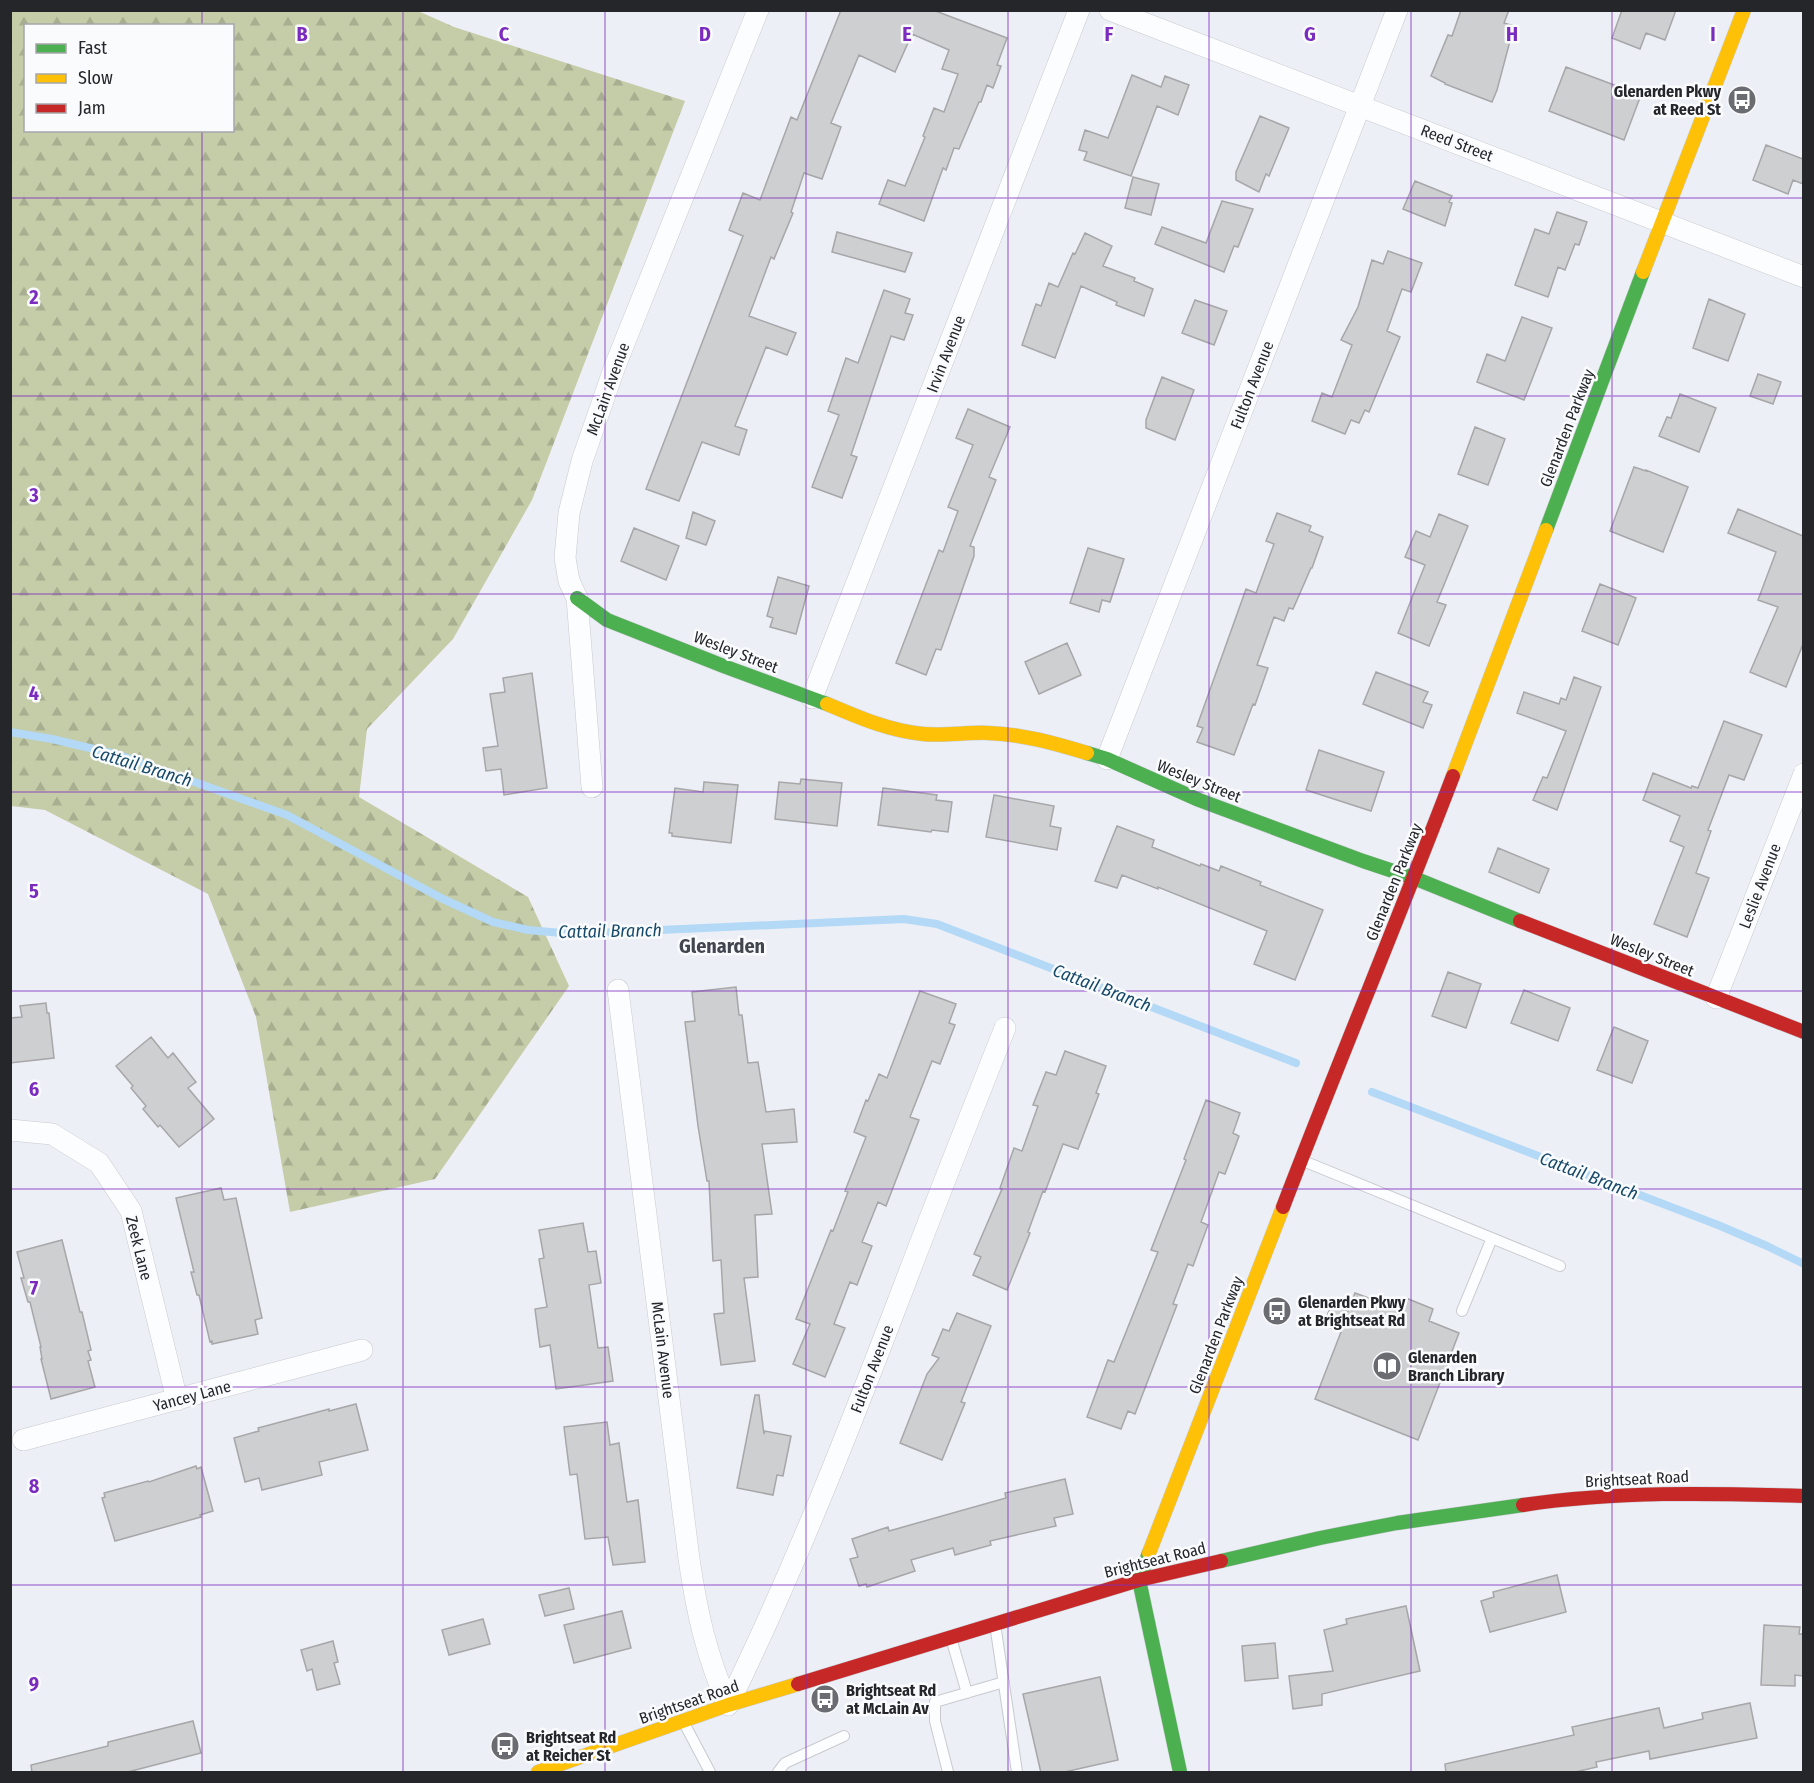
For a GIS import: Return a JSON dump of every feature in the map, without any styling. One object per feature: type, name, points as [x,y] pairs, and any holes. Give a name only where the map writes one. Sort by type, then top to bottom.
[{"type":"street","name":"McLain Avenue","points":[[592,787],[577,598],[569,581],[565,558],[569,513],[582,461],[615,366],[758,10]]},
{"type":"street","name":"Irvin Avenue","points":[[812,698],[1079,10]]},
{"type":"street","name":"Reed Street","points":[[1110,10],[1803,277]]},
{"type":"street","name":"Fulton Avenue","points":[[1107,759],[1396,10]]},
{"type":"street","name":"Glenarden Parkway","points":[[1139,1580],[1301,1160],[1414,878],[1744,10]]},
{"type":"street","name":"Wesley Street","points":[[577,598],[607,620],[870,722],[924,734],[988,733],[1023,736],[1107,759],[1199,800],[1414,878],[1803,1032]]},
{"type":"street","name":"Leslie Avenue","points":[[1716,998],[1803,774]]},
{"type":"street","name":"McLain Avenue","points":[[618,990],[696,1604],[708,1656],[728,1705]]},
{"type":"street","name":"Fulton Avenue","points":[[728,1705],[790,1574],[1005,1028]]},
{"type":"street","name":"Zeek Lane","points":[[10,1130],[52,1134],[99,1163],[131,1211],[177,1400]]},
{"type":"street","name":"Yancey Lane","points":[[23,1440],[362,1350]]},
{"type":"street","name":"Brightseat Road","points":[[538,1773],[728,1705],[1139,1580],[1397,1522],[1555,1500],[1652,1493],[1803,1496]]},
{"type":"street","points":[[1139,1580],[1180,1773]]},
{"type":"lane","points":[[1301,1160],[1560,1266]]},
{"type":"lane","points":[[1462,1311],[1492,1238]]},
{"type":"lane","points":[[995,1623],[1017,1773]]},
{"type":"lane","points":[[951,1637],[967,1693]]},
{"type":"lane","points":[[948,1773],[935,1721],[935,1702],[1004,1682]]},
{"type":"lane","points":[[683,1721],[710,1773]]},
{"type":"lane","points":[[778,1773],[785,1763],[844,1736]]},
{"type":"green space","points":[[10,11],[418,11],[454,27],[685,101],[532,500],[453,639],[367,729],[359,797],[528,897],[569,986],[435,1179],[290,1212],[256,1017],[208,894],[45,810],[11,806]]},
{"type":"building","points":[[841,10],[933,10],[1007,38],[997,65],[1001,66],[993,88],[987,85],[959,149],[954,148],[946,170],[943,168],[924,221],[879,204],[888,180],[905,186],[934,108],[944,112],[958,74],[942,69],[949,50],[912,34],[895,72],[859,55],[831,123],[841,127],[822,179],[804,173],[791,212],[793,213],[774,259],[771,257],[749,316],[796,333],[787,355],[766,347],[735,426],[747,430],[739,455],[702,442],[679,501],[646,489],[743,236],[729,230],[743,193],[760,200],[791,117],[797,120]]},
{"type":"building","points":[[1461,10],[1509,10],[1504,23],[1514,26],[1492,102],[1445,84],[1431,76],[1448,35],[1452,36]]},
{"type":"building","points":[[1622,10],[1676,10],[1665,40],[1646,33],[1640,49],[1612,38]]},
{"type":"building","points":[[1566,67],[1641,95],[1624,140],[1549,111]]},
{"type":"building","points":[[1132,75],[1161,87],[1165,76],[1189,85],[1178,115],[1157,106],[1131,176],[1084,160],[1087,152],[1079,150],[1085,130],[1108,138]]},
{"type":"building","points":[[1260,116],[1289,128],[1269,176],[1266,174],[1259,192],[1236,180],[1236,172]]},
{"type":"building","points":[[1766,145],[1803,159],[1803,184],[1793,180],[1788,194],[1753,180]]},
{"type":"building","points":[[1133,177],[1159,184],[1151,215],[1125,208]]},
{"type":"building","points":[[1415,181],[1452,196],[1445,226],[1403,209]]},
{"type":"building","points":[[1222,201],[1253,209],[1238,247],[1234,246],[1224,272],[1155,244],[1162,227],[1206,243]]},
{"type":"building","points":[[1557,212],[1587,222],[1579,245],[1575,244],[1565,270],[1558,267],[1548,297],[1515,285],[1535,229],[1549,234]]},
{"type":"building","points":[[837,232],[912,253],[905,272],[832,252]]},
{"type":"building","points":[[1085,233],[1112,246],[1103,266],[1135,278],[1134,281],[1153,289],[1144,316],[1116,305],[1117,302],[1081,286],[1055,358],[1022,345],[1036,304],[1041,306],[1049,283],[1058,287]]},
{"type":"building","points":[[1388,251],[1422,263],[1411,292],[1402,289],[1387,331],[1400,337],[1369,412],[1365,410],[1359,423],[1351,420],[1345,434],[1312,421],[1322,393],[1332,397],[1352,345],[1341,340],[1358,307],[1372,260],[1383,264]]},
{"type":"building","points":[[884,290],[910,299],[905,313],[913,315],[904,340],[891,336],[851,455],[857,457],[842,498],[812,487],[839,415],[828,411],[846,358],[858,363]]},
{"type":"building","points":[[1709,299],[1745,314],[1728,361],[1693,348]]},
{"type":"building","points":[[1195,300],[1227,311],[1214,345],[1182,333]]},
{"type":"building","points":[[1522,317],[1552,328],[1524,400],[1477,382],[1487,354],[1505,361]]},
{"type":"building","points":[[1758,374],[1781,382],[1773,404],[1750,396]]},
{"type":"building","points":[[1162,377],[1194,390],[1175,440],[1146,428],[1146,420]]},
{"type":"building","points":[[1680,394],[1716,408],[1699,452],[1659,436],[1667,417],[1671,418]]},
{"type":"building","points":[[968,409],[1010,427],[989,477],[996,480],[970,546],[974,547],[974,556],[941,650],[936,649],[926,675],[896,663],[939,550],[943,552],[958,511],[948,507],[973,445],[956,438]]},
{"type":"building","points":[[1475,427],[1505,439],[1488,485],[1458,474]]},
{"type":"building","points":[[1634,467],[1688,487],[1663,552],[1610,531]]},
{"type":"building","points":[[1738,509],[1803,536],[1803,644],[1786,687],[1750,672],[1778,607],[1758,600],[1776,552],[1728,533]]},
{"type":"building","points":[[693,512],[715,521],[706,545],[686,538]]},
{"type":"building","points":[[1277,513],[1311,526],[1309,531],[1323,537],[1293,609],[1289,608],[1284,621],[1274,617],[1257,665],[1268,668],[1234,755],[1197,742],[1203,728],[1197,726],[1246,589],[1256,593],[1274,544],[1266,541]]},
{"type":"building","points":[[1439,514],[1468,526],[1437,602],[1446,605],[1429,646],[1398,633],[1425,565],[1405,557],[1416,531],[1430,537]]},
{"type":"building","points":[[634,528],[679,546],[666,580],[621,561]]},
{"type":"building","points":[[1088,548],[1124,559],[1110,602],[1102,600],[1099,612],[1070,603]]},
{"type":"building","points":[[778,577],[809,586],[796,634],[770,627],[773,618],[767,616]]},
{"type":"building","points":[[1600,584],[1636,598],[1618,645],[1582,631]]},
{"type":"building","points":[[1067,643],[1081,675],[1039,694],[1025,662]]},
{"type":"building","points":[[1376,672],[1428,692],[1423,702],[1432,705],[1423,728],[1363,704]]},
{"type":"building","points":[[532,673],[547,788],[504,795],[501,769],[486,771],[483,748],[498,746],[490,694],[505,692],[503,678]]},
{"type":"building","points":[[1574,677],[1601,687],[1557,810],[1533,800],[1543,777],[1547,778],[1566,731],[1517,713],[1524,692],[1559,704],[1561,698],[1566,700]]},
{"type":"building","points":[[1724,721],[1762,735],[1744,780],[1729,775],[1708,830],[1711,831],[1696,873],[1709,878],[1687,937],[1654,924],[1684,847],[1670,841],[1680,816],[1643,800],[1653,773],[1691,788],[1692,786],[1698,788]]},
{"type":"building","points":[[1319,750],[1384,772],[1371,811],[1306,790]]},
{"type":"building","points":[[801,779],[842,783],[837,826],[775,819],[779,782],[800,784]]},
{"type":"building","points":[[704,782],[738,785],[731,843],[672,836],[672,833],[669,833],[675,788],[703,792]]},
{"type":"building","points":[[883,788],[937,795],[936,800],[952,802],[948,832],[878,825]]},
{"type":"building","points":[[994,795],[1054,806],[1050,826],[1061,828],[1057,850],[986,837]]},
{"type":"building","points":[[1117,826],[1154,840],[1152,847],[1200,866],[1201,864],[1219,871],[1221,866],[1261,882],[1260,885],[1323,910],[1295,980],[1254,964],[1267,931],[1122,875],[1117,888],[1095,881]]},
{"type":"building","points":[[1498,848],[1549,869],[1539,893],[1489,872]]},
{"type":"building","points":[[1448,972],[1481,984],[1466,1028],[1432,1016]]},
{"type":"building","points":[[736,987],[748,1063],[758,1062],[766,1112],[794,1109],[797,1142],[762,1144],[772,1214],[755,1215],[758,1277],[744,1278],[755,1361],[721,1365],[714,1314],[724,1313],[721,1260],[713,1261],[709,1181],[707,1181],[698,1126],[685,1022],[695,1021],[692,992]]},
{"type":"building","points":[[1524,990],[1570,1008],[1558,1041],[1511,1023]]},
{"type":"building","points":[[920,991],[956,1004],[949,1023],[955,1025],[940,1064],[932,1061],[910,1117],[919,1120],[886,1206],[878,1202],[862,1242],[872,1246],[857,1285],[850,1282],[834,1324],[845,1328],[825,1377],[793,1364],[810,1324],[796,1319],[848,1192],[845,1191],[866,1137],[854,1132],[866,1100],[868,1101],[879,1074],[887,1078]]},
{"type":"building","points":[[46,1003],[54,1058],[10,1063],[10,1018],[22,1017],[20,1006]]},
{"type":"building","points":[[1614,1027],[1648,1041],[1632,1083],[1597,1070]]},
{"type":"building","points":[[151,1037],[168,1058],[173,1053],[196,1082],[188,1088],[214,1119],[179,1147],[143,1109],[146,1106],[116,1066]]},
{"type":"building","points":[[1065,1051],[1106,1066],[1096,1093],[1099,1094],[1078,1149],[1063,1144],[1045,1192],[1043,1191],[1028,1232],[1030,1233],[1007,1290],[973,1275],[981,1257],[974,1254],[1002,1189],[1000,1188],[1014,1148],[1022,1151],[1038,1106],[1033,1105],[1046,1072],[1056,1075]]},
{"type":"building","points":[[1206,1100],[1240,1113],[1233,1133],[1239,1136],[1225,1174],[1219,1172],[1201,1222],[1208,1225],[1193,1266],[1188,1264],[1173,1304],[1177,1305],[1135,1414],[1128,1411],[1121,1429],[1087,1417],[1108,1360],[1114,1362],[1158,1252],[1151,1250],[1186,1160],[1184,1159]]},
{"type":"building","points":[[221,1188],[224,1200],[236,1198],[262,1318],[255,1320],[258,1334],[212,1344],[191,1272],[194,1272],[176,1198]]},
{"type":"building","points":[[583,1223],[588,1252],[596,1251],[601,1283],[589,1285],[598,1348],[608,1347],[613,1381],[556,1389],[550,1345],[540,1347],[535,1309],[547,1307],[539,1259],[544,1258],[539,1230]]},
{"type":"building","points":[[62,1240],[91,1350],[88,1351],[91,1360],[88,1361],[95,1387],[51,1399],[41,1359],[41,1347],[30,1302],[28,1302],[21,1278],[24,1278],[17,1252]]},
{"type":"building","name":"Glenarden Branch Library","points":[[1355,1293],[1401,1310],[1406,1298],[1433,1309],[1429,1321],[1459,1333],[1418,1440],[1315,1399],[1341,1332],[1323,1325],[1332,1304],[1348,1311]]},
{"type":"building","points":[[957,1313],[991,1326],[961,1402],[965,1403],[942,1460],[900,1443],[927,1374],[939,1358],[932,1355],[943,1329],[949,1331]]},
{"type":"building","points":[[755,1395],[759,1395],[764,1434],[765,1431],[791,1436],[783,1476],[777,1475],[773,1495],[737,1488]]},
{"type":"building","points":[[356,1404],[368,1450],[319,1462],[322,1475],[262,1490],[259,1478],[245,1482],[234,1438],[259,1431],[258,1428]]},
{"type":"building","points":[[607,1422],[610,1445],[619,1443],[627,1502],[638,1500],[645,1562],[613,1565],[608,1537],[585,1539],[577,1474],[570,1475],[564,1427]]},
{"type":"building","points":[[196,1466],[197,1469],[201,1467],[213,1511],[200,1515],[201,1517],[115,1541],[102,1498],[105,1497],[104,1493],[149,1482]]},
{"type":"building","points":[[1065,1479],[1073,1514],[1054,1518],[1056,1526],[990,1541],[991,1545],[955,1555],[953,1548],[911,1560],[915,1571],[867,1587],[866,1584],[859,1586],[850,1559],[858,1557],[852,1539],[888,1527],[889,1531],[1006,1498],[1005,1493]]},
{"type":"building","points":[[1557,1575],[1566,1612],[1490,1632],[1481,1601],[1494,1597],[1493,1592]]},
{"type":"building","points":[[569,1588],[574,1609],[545,1616],[539,1595]]},
{"type":"building","points":[[1406,1606],[1420,1671],[1322,1694],[1322,1705],[1293,1709],[1289,1676],[1333,1671],[1324,1630],[1347,1624],[1346,1619]]},
{"type":"building","points":[[622,1611],[631,1648],[574,1663],[564,1625]]},
{"type":"building","points":[[483,1619],[490,1644],[449,1655],[442,1630]]},
{"type":"building","points":[[1764,1625],[1800,1627],[1799,1634],[1803,1634],[1803,1676],[1795,1675],[1795,1686],[1761,1685]]},
{"type":"building","points":[[333,1641],[338,1662],[334,1663],[340,1684],[317,1690],[312,1669],[307,1671],[301,1650]]},
{"type":"building","points":[[1275,1643],[1278,1678],[1245,1681],[1242,1646]]},
{"type":"building","points":[[1100,1677],[1118,1760],[1060,1773],[1041,1773],[1023,1694]]},
{"type":"building","points":[[1750,1703],[1757,1738],[1650,1759],[1649,1751],[1596,1762],[1597,1767],[1571,1773],[1446,1773],[1445,1764],[1574,1735],[1572,1727],[1659,1708],[1664,1728],[1703,1719],[1702,1713]]},
{"type":"building","points":[[193,1721],[201,1753],[124,1773],[32,1773],[31,1765],[108,1746],[108,1742]]},
{"type":"waterway","name":"Cattail Branch","points":[[10,732],[52,739],[119,755],[287,815],[443,899],[493,922],[528,930],[573,934],[904,919],[937,924],[1296,1063]]},
{"type":"waterway","name":"Cattail Branch","points":[[1372,1092],[1718,1225],[1804,1264]]},
{"type":"traffic: fast","points":[[1546,530],[1643,272]]},
{"type":"traffic: fast","points":[[577,598],[607,620],[827,704]]},
{"type":"traffic: fast","points":[[1087,753],[1107,759],[1199,800],[1414,878],[1520,921]]},
{"type":"traffic: fast","points":[[1221,1561],[1397,1523],[1523,1505]]},
{"type":"traffic: fast","points":[[1149,1553],[1139,1580],[1180,1772]]},
{"type":"traffic: slow","points":[[1643,272],[1744,10]]},
{"type":"traffic: slow","points":[[1453,776],[1546,530]]},
{"type":"traffic: slow","points":[[827,704],[898,730],[931,734],[1013,735],[1087,753]]},
{"type":"traffic: slow","points":[[1149,1553],[1283,1207]]},
{"type":"traffic: slow","points":[[538,1772],[728,1705],[798,1684]]},
{"type":"traffic: jam","points":[[1283,1207],[1453,776]]},
{"type":"traffic: jam","points":[[1520,921],[1804,1032]]},
{"type":"traffic: jam","points":[[1523,1505],[1628,1495],[1804,1496]]},
{"type":"traffic: jam","points":[[798,1684],[1139,1580],[1221,1561]]},
{"type":"place","name":"Glenarden Pkwy at Reed St","points":[[1742,100]]},
{"type":"place","name":"Glenarden Pkwy at Brightseat Rd","points":[[1277,1311]]},
{"type":"place","name":"Glenarden Branch Library","points":[[1387,1366]]},
{"type":"place","name":"Brightseat Rd at McLain Av","points":[[825,1699]]},
{"type":"place","name":"Brightseat Rd at Reicher St","points":[[505,1746]]},
{"type":"district","name":"Glenarden","points":[[722,946]]}]
